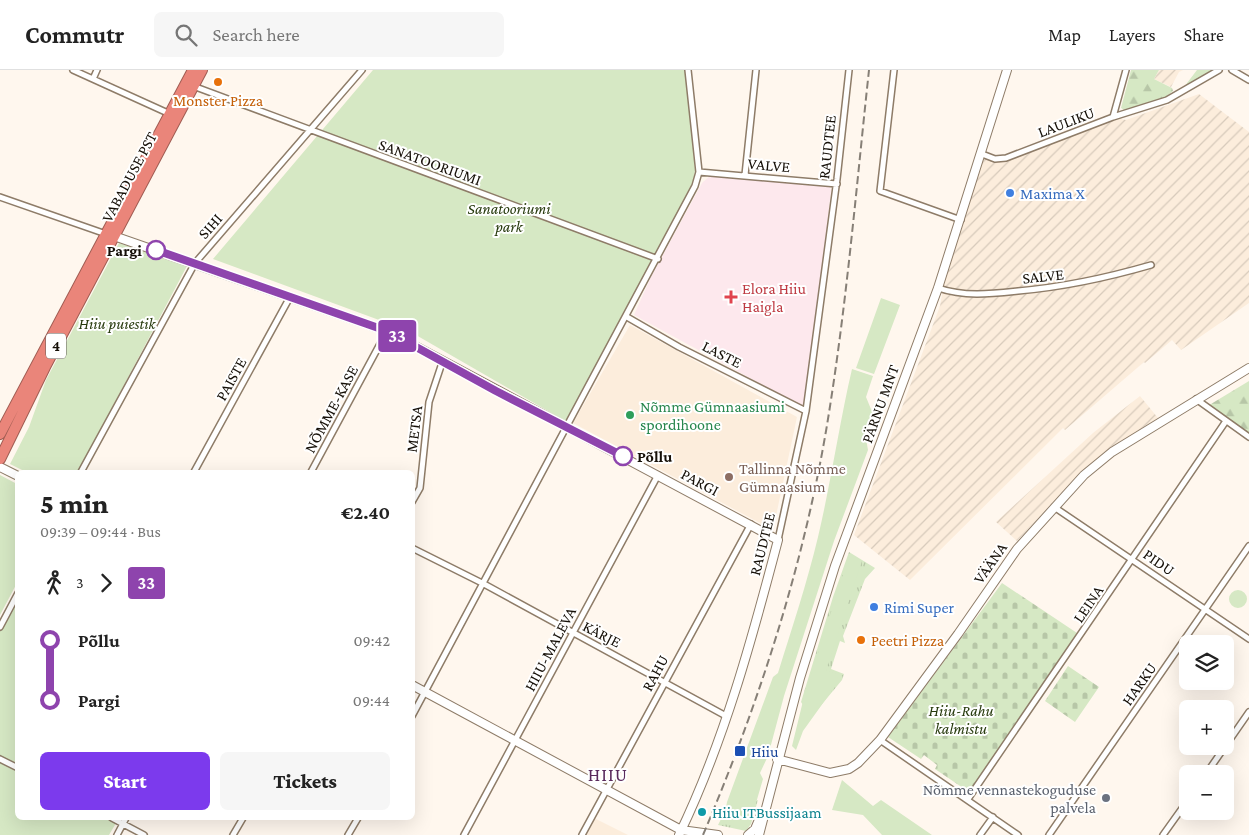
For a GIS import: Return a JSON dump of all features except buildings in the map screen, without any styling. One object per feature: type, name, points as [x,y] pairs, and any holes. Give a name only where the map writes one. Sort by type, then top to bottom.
[{"type":"highway","name":"VABADUSE PST","points":[[190,84],[193,70]]},
{"type":"highway","name":"VABADUSE PST","points":[[0,459],[111,235],[190,84],[202,70]]},
{"type":"highway","name":"VABADUSE PST","points":[[0,434],[111,235]]},
{"type":"street","points":[[73,70],[173,116]]},
{"type":"street","points":[[93,79],[97,70]]},
{"type":"street","name":"SIHI","points":[[82,470],[195,263],[362,70]]},
{"type":"street","points":[[415,710],[658,259],[695,186],[699,172],[688,70]]},
{"type":"street","points":[[745,175],[756,70]]},
{"type":"street","name":"RAUDTEE","points":[[680,833],[704,779],[726,716],[756,622],[778,540],[806,411],[837,184],[849,70]]},
{"type":"street","points":[[894,70],[880,191],[961,220]]},
{"type":"street","name":"PÄRNU MNT","points":[[759,835],[778,759],[835,566],[938,288],[1008,70]]},
{"type":"street","name":"LAULIKU","points":[[982,154],[995,159],[1006,158],[1112,118],[1126,70]]},
{"type":"street","points":[[1112,118],[1167,100],[1219,70]]},
{"type":"street","points":[[1232,70],[1249,80]]},
{"type":"street","name":"SANATOORIUMI","points":[[190,84],[309,131],[658,259]]},
{"type":"street","name":"VALVE","points":[[699,172],[837,184]]},
{"type":"street","name":"PARGI","points":[[0,197],[387,331],[443,360],[496,391],[568,427],[778,540]]},
{"type":"street","name":"SALVE","points":[[938,288],[966,295],[1030,290],[1103,279],[1151,265]]},
{"type":"street","name":"PAISTE","points":[[195,470],[290,296]]},
{"type":"street","name":"LASTE","points":[[627,317],[679,347],[806,411]]},
{"type":"street","name":"NÕMME-KASE","points":[[312,470],[387,331]]},
{"type":"street","name":"METSA","points":[[415,497],[420,488],[429,402],[443,360]]},
{"type":"street","name":"VÄÄNA","points":[[778,759],[821,771],[839,772],[849,770],[858,763],[880,740],[958,634],[1004,565],[1054,506],[1084,475],[1112,452],[1249,368]]},
{"type":"street","points":[[1196,399],[1249,437]]},
{"type":"street","name":"LEINA","points":[[968,799],[1226,421]]},
{"type":"street","points":[[0,468],[15,475]]},
{"type":"street","name":"HIIU-MALEVA","points":[[464,835],[658,475]]},
{"type":"street","name":"PIDU","points":[[1054,506],[1249,639]]},
{"type":"street","name":"RAHU","points":[[582,835],[750,524]]},
{"type":"street","name":"HARKU","points":[[1049,835],[1249,546]]},
{"type":"street","name":"KÄRJE","points":[[415,550],[484,584],[726,716]]},
{"type":"street","points":[[0,627],[15,600]]},
{"type":"street","points":[[415,687],[607,790],[680,833],[718,835]]},
{"type":"street","points":[[1212,765],[1249,712]]},
{"type":"street","points":[[880,740],[1018,835]]},
{"type":"street","points":[[0,759],[15,766]]},
{"type":"street","points":[[748,835],[755,829],[765,810]]},
{"type":"street","points":[[1163,835],[1179,813]]},
{"type":"street","points":[[980,835],[993,817]]},
{"type":"street","points":[[116,820],[144,835]]},
{"type":"street","points":[[117,835],[125,820]]},
{"type":"street","points":[[233,835],[242,820]]},
{"type":"street","points":[[348,835],[357,820]]},
{"type":"shaded area","points":[[1159,70],[1183,70],[1179,72],[1171,87],[1154,79]]},
{"type":"shaded area","points":[[1199,94],[1249,132],[1249,303],[1181,350],[1172,340],[1065,430],[1063,428],[910,580],[854,535],[940,306],[949,255],[982,154],[995,159],[1112,117],[1126,120]]},
{"type":"shaded area","name":"Elora Hiiu Haigla","points":[[711,175],[830,187],[821,278],[805,403],[801,406],[634,315],[651,277],[702,183]]},
{"type":"shaded area","name":"Tallinna Nõmme Gümnaasium","points":[[630,325],[797,417],[773,530],[573,423]]},
{"type":"shaded area","points":[[1140,396],[1158,418],[1111,447],[1081,471],[1017,541],[996,522],[1093,433]]},
{"type":"shaded area","points":[[592,817],[628,835],[582,835]]},
{"type":"green space","name":"Sanatooriumi park","points":[[373,70],[686,70],[695,171],[693,181],[656,256],[567,422],[409,331],[213,259]]},
{"type":"green space","points":[[1131,70],[1159,70],[1154,79],[1172,88],[1173,91],[1166,97],[1126,111],[1121,108]]},
{"type":"green space","points":[[1197,70],[1212,70],[1212,72],[1184,87]]},
{"type":"green space","name":"Hiiu puiestik","points":[[119,243],[187,266],[79,470],[22,470],[10,464],[29,427],[46,380]]},
{"type":"green space","points":[[881,298],[900,305],[874,374],[856,368]]},
{"type":"green space","points":[[852,369],[873,376],[866,397],[873,414],[865,433],[868,450],[834,541],[784,696],[768,756],[760,773],[763,779],[751,820],[742,828],[723,824],[727,802],[773,677],[778,673],[809,571],[823,516]]},
{"type":"green space","points":[[1249,381],[1249,437],[1206,407]]},
{"type":"green space","points":[[0,475],[15,483],[15,587],[0,615]]},
{"type":"green space","points":[[849,552],[875,568],[865,579],[843,636],[845,643],[840,641],[831,669],[844,674],[842,680],[818,709],[803,705],[801,702],[833,597]]},
{"type":"green space","points":[[849,555],[862,561],[826,670],[838,674],[836,685],[803,731],[796,750],[792,746],[803,701]]},
{"type":"green space","name":"Hiiu-Rahu kalmistu","points":[[1002,583],[1077,633],[969,792],[935,769],[937,765],[924,755],[921,759],[888,737]]},
{"type":"green space","points":[[1238,590],[1244,593],[1247,599],[1244,605],[1238,608],[1232,605],[1229,599],[1232,593]]},
{"type":"green space","points":[[15,601],[15,820],[118,820],[109,835],[0,835],[0,629]]},
{"type":"green space","points":[[1068,666],[1099,687],[1075,722],[1045,701]]},
{"type":"green space","points":[[842,780],[873,806],[881,800],[932,835],[882,835],[863,815],[832,810]]},
{"type":"green space","points":[[758,800],[751,824],[746,831],[718,825],[723,815]]},
{"type":"railway","points":[[703,835],[760,687],[791,586],[816,483],[826,431],[839,341],[869,70]]},
{"type":"bus line","name":"33","points":[[156,250],[387,331],[443,360],[496,391],[623,456]]},
{"type":"place","name":"Monster Pizza","points":[[218,82]]},
{"type":"place","name":"Maxima X","points":[[1010,193]]},
{"type":"place","name":"Pargi","points":[[156,250]]},
{"type":"place","name":"Elora Hiiu Haigla","points":[[731,297]]},
{"type":"place","name":"Nõmme Gümnaasiumi spordihoone","points":[[630,415]]},
{"type":"place","name":"Põllu","points":[[623,456]]},
{"type":"place","name":"Tallinna Nõmme Gümnaasium","points":[[729,477]]},
{"type":"place","name":"Rimi Super","points":[[874,607]]},
{"type":"place","name":"Peetri Pizza","points":[[861,640]]},
{"type":"place","name":"Hiiu","points":[[740,751]]},
{"type":"place","name":"Nõmme vennastekoguduse palvela","points":[[1106,798]]},
{"type":"place","name":"Hiiu ITBussijaam","points":[[702,812]]},
{"type":"district","name":"HIIU","points":[[608,774]]}]
